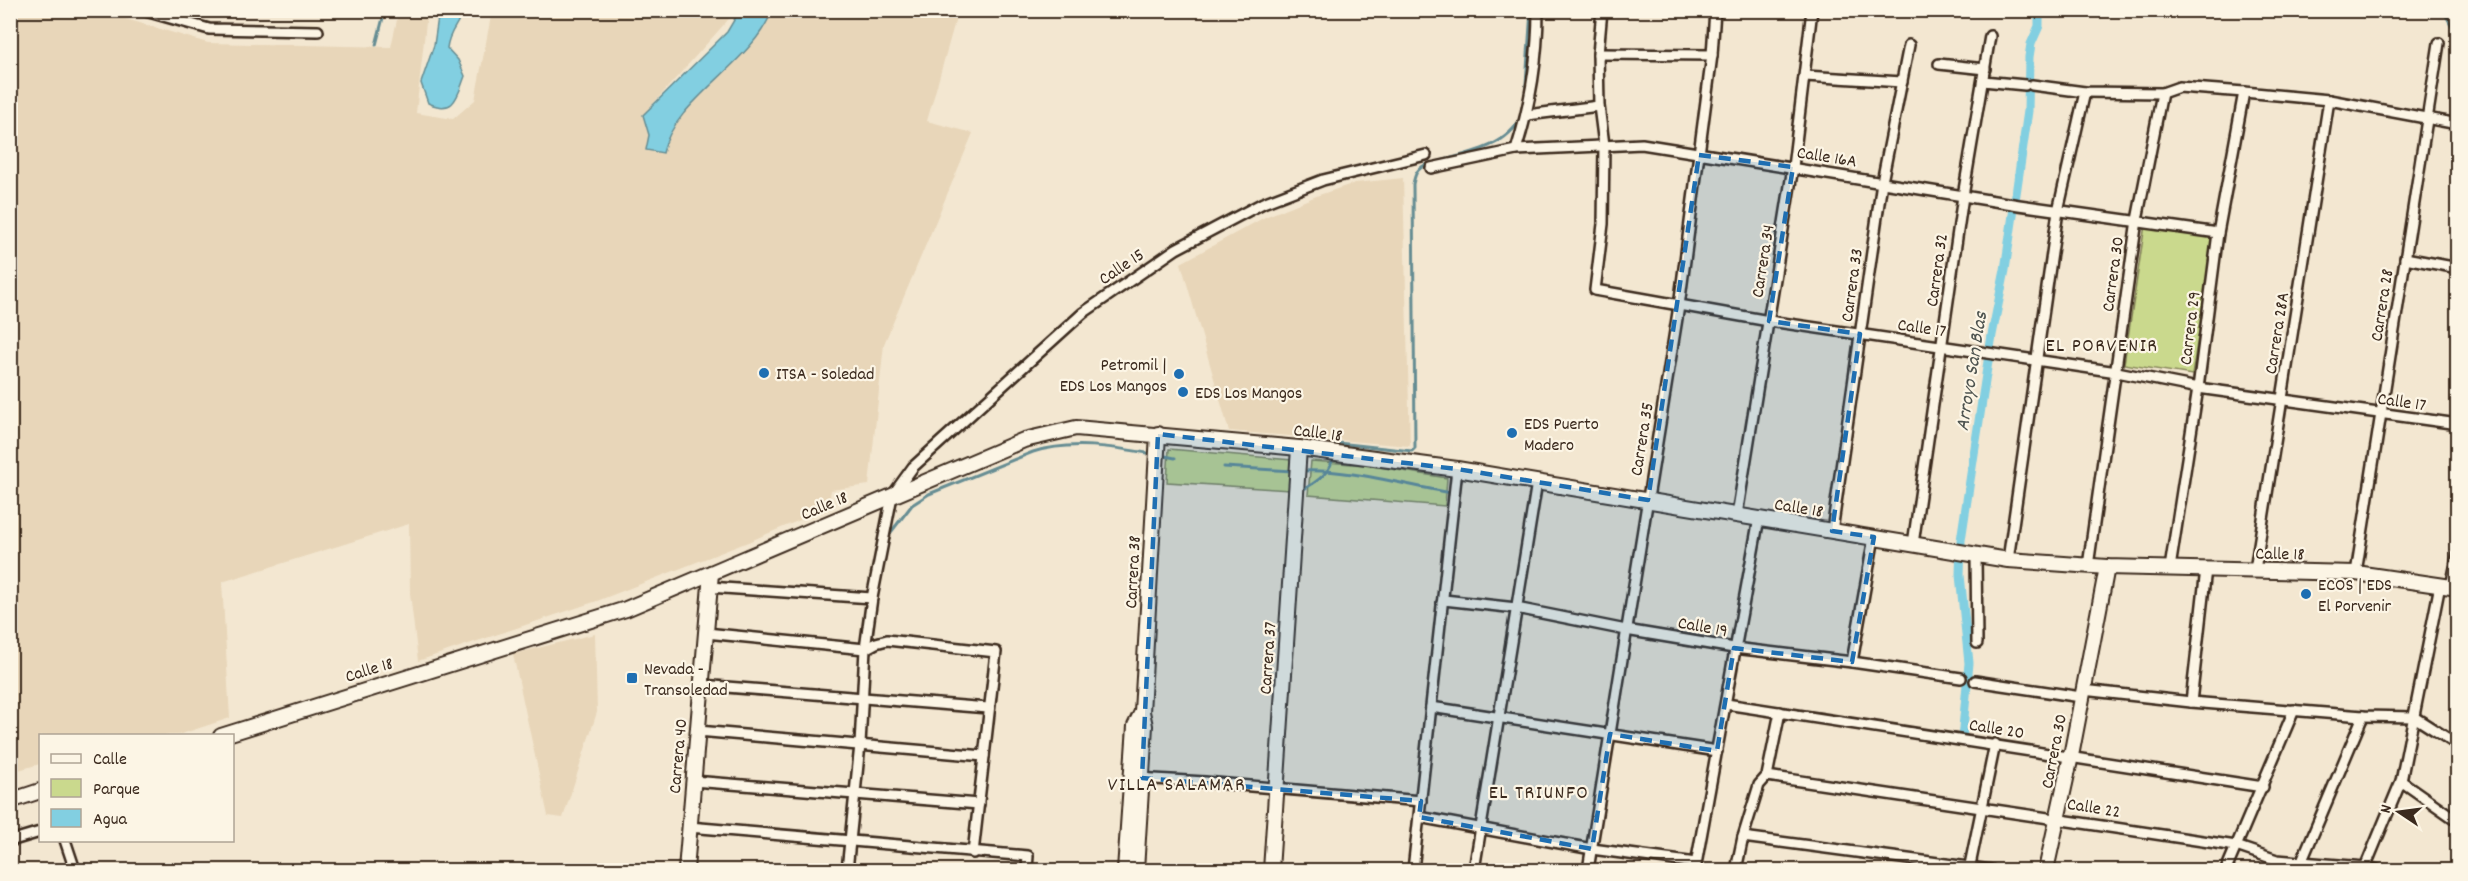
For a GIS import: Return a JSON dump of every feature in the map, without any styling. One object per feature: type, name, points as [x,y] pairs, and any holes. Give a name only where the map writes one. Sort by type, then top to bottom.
[{"type":"main road","name":"Calle 18","points":[[224,734],[626,609],[1024,440],[1076,428],[1299,448],[1457,469],[2008,560],[2107,567],[2356,573],[2450,587]]},
{"type":"main road","name":"Carrera 38","points":[[1125,870],[1145,726],[1142,712],[1158,434]]},
{"type":"main road","name":"Carrera 37","points":[[1271,870],[1299,448]]},
{"type":"main road","name":"Carrera 30","points":[[2046,870],[2071,756],[2107,567]]},
{"type":"main road","name":"Carrera 40","points":[[686,870],[711,573]]},
{"type":"main road","name":"Carrera 38","points":[[1136,870],[1137,778]]},
{"type":"main road","points":[[10,801],[39,791]]},
{"type":"street","points":[[142,10],[209,29],[318,31]]},
{"type":"street","points":[[1516,150],[1527,115],[1538,32],[1538,10]]},
{"type":"street","points":[[1602,10],[1598,54],[1599,106],[1604,145]]},
{"type":"street","name":"Carrera 35","points":[[1588,870],[1678,306],[1700,155],[1715,10]]},
{"type":"street","name":"Carrera 34","points":[[1737,515],[1792,167],[1812,10]]},
{"type":"street","name":"Carrera 32","points":[[1913,544],[1963,196],[1990,36]]},
{"type":"street","name":"Carrera 28","points":[[2356,573],[2379,414],[2439,43]]},
{"type":"street","name":"Carrera 33","points":[[1832,531],[1882,182],[1909,45]]},
{"type":"street","points":[[1598,54],[1712,55]]},
{"type":"street","points":[[1939,64],[1985,69]]},
{"type":"street","points":[[1805,76],[1902,82]]},
{"type":"street","points":[[1983,81],[2085,92],[2162,93],[2179,87],[2244,92],[2329,100],[2457,124]]},
{"type":"street","points":[[2008,560],[2058,211],[2085,92]]},
{"type":"street","name":"Carrera 29","points":[[2170,568],[2198,388],[2218,233],[2244,92]]},
{"type":"street","name":"Carrera 30","points":[[2088,566],[2137,220],[2162,93]]},
{"type":"street","name":"Carrera 28A","points":[[2255,570],[2329,100]]},
{"type":"street","points":[[1527,115],[1599,106]]},
{"type":"street","name":"Calle 16A","points":[[1431,168],[1516,150],[1642,144],[2019,205],[2218,233]]},
{"type":"street","name":"Calle 17","points":[[1604,145],[1603,224],[1595,290],[1769,321],[2117,372],[2198,388],[2457,424]]},
{"type":"street","name":"Calle 15","points":[[892,496],[913,467],[1083,313],[1176,249],[1263,203],[1323,180],[1426,155]]},
{"type":"street","points":[[2405,258],[2457,268]]},
{"type":"street","points":[[1413,870],[1457,469]]},
{"type":"street","points":[[1474,870],[1537,482]]},
{"type":"street","points":[[847,870],[860,745],[865,649],[872,598],[892,496]]},
{"type":"street","points":[[1419,817],[1696,867],[1759,519]]},
{"type":"street","points":[[1852,662],[1874,537]]},
{"type":"street","points":[[2365,869],[2401,781],[2414,717],[2450,587],[2457,553]]},
{"type":"street","points":[[1972,554],[1977,643]]},
{"type":"street","points":[[2191,702],[2206,569]]},
{"type":"street","points":[[710,587],[872,598]]},
{"type":"street","name":"Calle 19","points":[[1442,603],[1444,600],[1516,608],[1734,648],[1961,678]]},
{"type":"street","points":[[706,633],[865,649],[887,640],[996,652],[973,853]]},
{"type":"street","points":[[1975,681],[2191,702],[2363,716],[2414,717],[2457,745]]},
{"type":"street","points":[[701,685],[988,708]]},
{"type":"street","name":"Calle 20","points":[[1726,704],[2263,786]]},
{"type":"street","points":[[1431,707],[1717,751]]},
{"type":"street","points":[[2226,870],[2294,710]]},
{"type":"street","points":[[1736,870],[1743,837],[1759,785],[1767,776],[1780,712]]},
{"type":"street","points":[[2300,866],[2363,716]]},
{"type":"street","points":[[698,731],[984,756]]},
{"type":"street","points":[[1970,869],[1995,744]]},
{"type":"street","name":"Calle 22","points":[[1767,776],[2236,846],[2300,866],[2378,870]]},
{"type":"street","points":[[1137,778],[1421,801]]},
{"type":"street","points":[[693,781],[855,792],[979,804]]},
{"type":"street","points":[[2401,781],[2457,821]]},
{"type":"street","points":[[689,827],[1028,856],[1026,870]]},
{"type":"street","points":[[10,842],[39,832]]},
{"type":"street","points":[[1743,837],[1991,870]]},
{"type":"street","points":[[67,842],[75,870]]},
{"type":"highlighted area","points":[[1699,155],[1793,167],[1769,321],[1860,334],[1832,531],[1874,537],[1852,662],[1734,648],[1717,751],[1610,734],[1592,849],[1419,817],[1421,801],[1142,778],[1158,434],[1457,469],[1648,500]]},
{"type":"shaded area","points":[[11,11],[99,11],[208,43],[391,47],[399,11],[427,13],[416,113],[453,119],[475,100],[492,11],[736,11],[643,115],[662,153],[665,138],[679,118],[763,30],[772,11],[958,11],[927,121],[973,133],[884,344],[869,485],[831,490],[828,510],[597,601],[418,661],[410,593],[409,524],[222,582],[230,718],[181,734],[39,734],[39,764],[11,772]]},
{"type":"shaded area","points":[[1403,178],[1410,446],[1229,431],[1181,263],[1265,217],[1319,195],[1355,183]]},
{"type":"shaded area","points":[[595,634],[597,712],[563,818],[548,816],[513,654]]},
{"type":"green space","points":[[2145,225],[2214,236],[2192,375],[2124,364]]},
{"type":"green space","points":[[1169,449],[1292,460],[1290,490],[1167,482]]},
{"type":"green space","points":[[1311,461],[1366,465],[1447,478],[1445,506],[1308,495]]},
{"type":"water","points":[[439,10],[462,11],[447,48],[458,60],[465,76],[454,102],[444,107],[428,103],[421,83],[434,45]]},
{"type":"water","points":[[740,10],[772,11],[762,30],[748,48],[681,116],[670,134],[663,153],[646,150],[649,135],[643,115],[727,32]]},
{"type":"waterway","points":[[376,45],[385,10]]},
{"type":"waterway","points":[[1525,99],[1531,10]]},
{"type":"waterway","name":"Arroyo San Blas","points":[[1962,739],[1969,663],[1960,575],[1961,540],[1992,335],[2005,270],[2028,111],[2029,57],[2031,44],[2039,26],[2039,10]]},
{"type":"waterway","points":[[2443,10],[2458,37]]},
{"type":"waterway","points":[[1334,450],[1335,444],[1338,443],[1412,451],[1415,448],[1414,178],[1425,165],[1479,150],[1492,144],[1514,128],[1521,117]]},
{"type":"waterway","points":[[888,536],[912,505],[929,494],[1033,452],[1048,448],[1078,446],[1108,447],[1153,454]]},
{"type":"waterway","points":[[1160,455],[1175,458]]},
{"type":"waterway","points":[[1300,491],[1326,473],[1333,456]]},
{"type":"waterway","points":[[1224,467],[1293,471]]},
{"type":"waterway","points":[[1302,471],[1340,472],[1452,493]]},
{"type":"place","name":"ITSA - Soledad","points":[[764,373]]},
{"type":"place","name":"Petromil | EDS Los Mangos","points":[[1179,374]]},
{"type":"place","name":"EDS Los Mangos","points":[[1183,392]]},
{"type":"place","name":"EDS Puerto Madero","points":[[1512,433]]},
{"type":"place","name":"ECOS | EDS El Porvenir","points":[[2306,594]]},
{"type":"place","name":"Nevada - Transoledad","points":[[632,678]]},
{"type":"district","name":"EL PORVENIR","points":[[2102,344]]},
{"type":"district","name":"VILLA SALAMAR","points":[[1177,783]]},
{"type":"district","name":"EL TRIUNFO","points":[[1539,791]]}]
